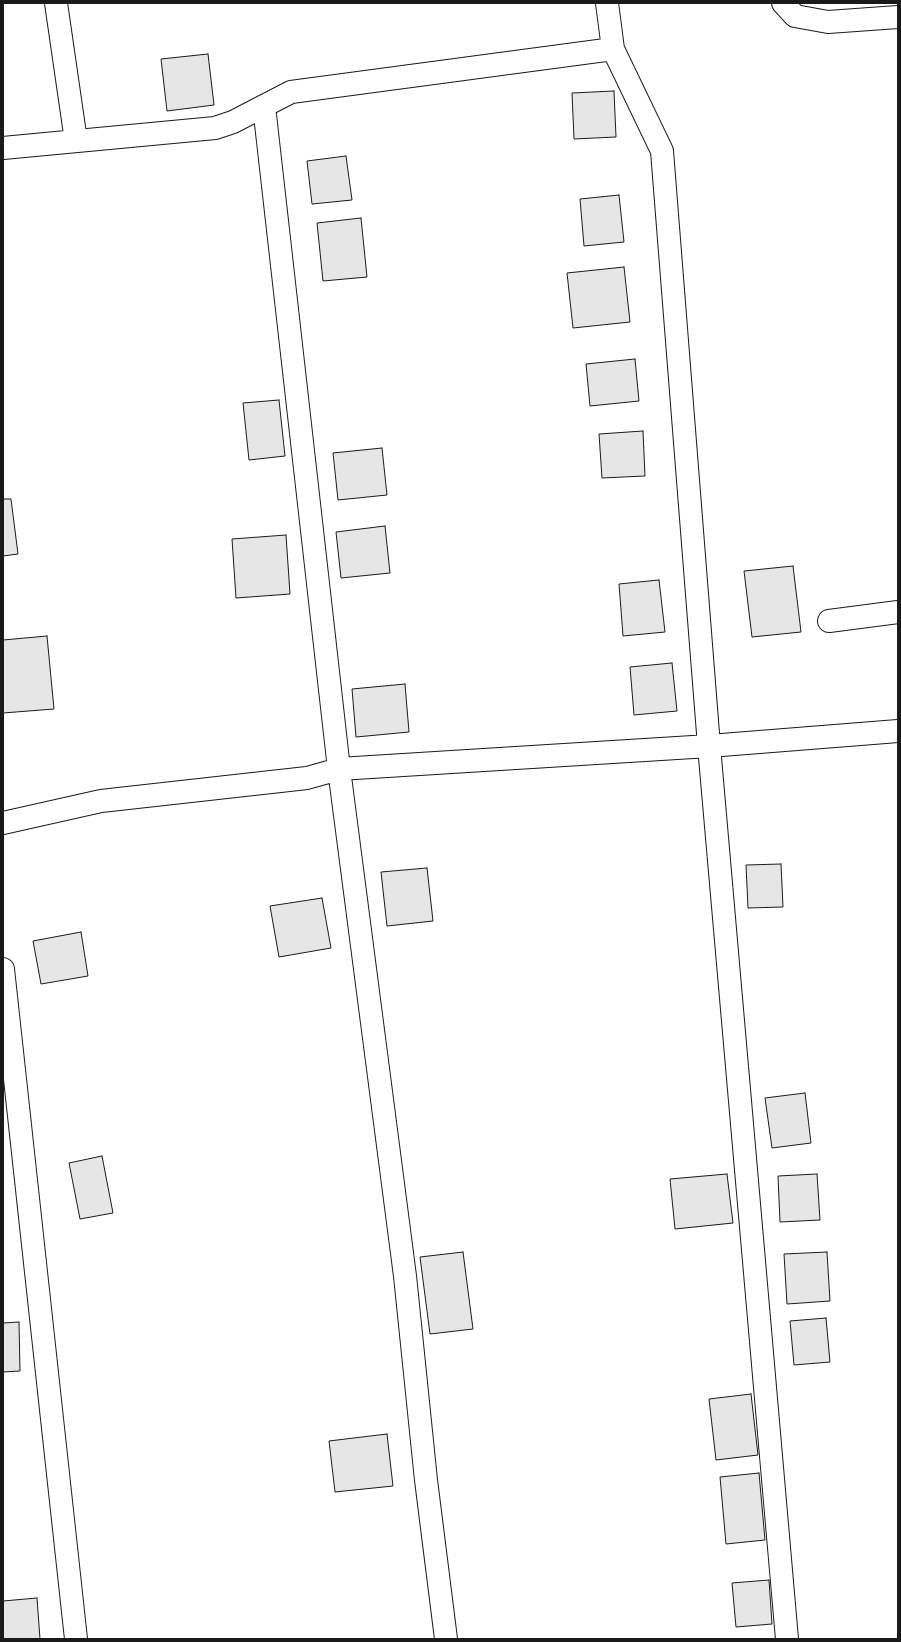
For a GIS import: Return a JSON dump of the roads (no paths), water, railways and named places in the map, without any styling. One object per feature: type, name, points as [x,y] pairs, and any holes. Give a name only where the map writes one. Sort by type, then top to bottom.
[{"type":"street","points":[[56,3],[76,141]]},
{"type":"street","points":[[607,3],[614,49],[662,151],[709,746],[787,1639]]},
{"type":"street","points":[[783,3],[795,16],[828,22],[898,17]]},
{"type":"street","points":[[3,148],[215,128],[233,122],[291,92],[614,49]]},
{"type":"street","points":[[264,106],[339,769],[405,1276],[426,1480],[446,1639]]},
{"type":"street","points":[[830,621],[898,612]]},
{"type":"street","points":[[3,823],[101,801],[307,778],[339,769],[709,746],[898,731]]},
{"type":"street","points":[[3,969],[76,1639]]}]
